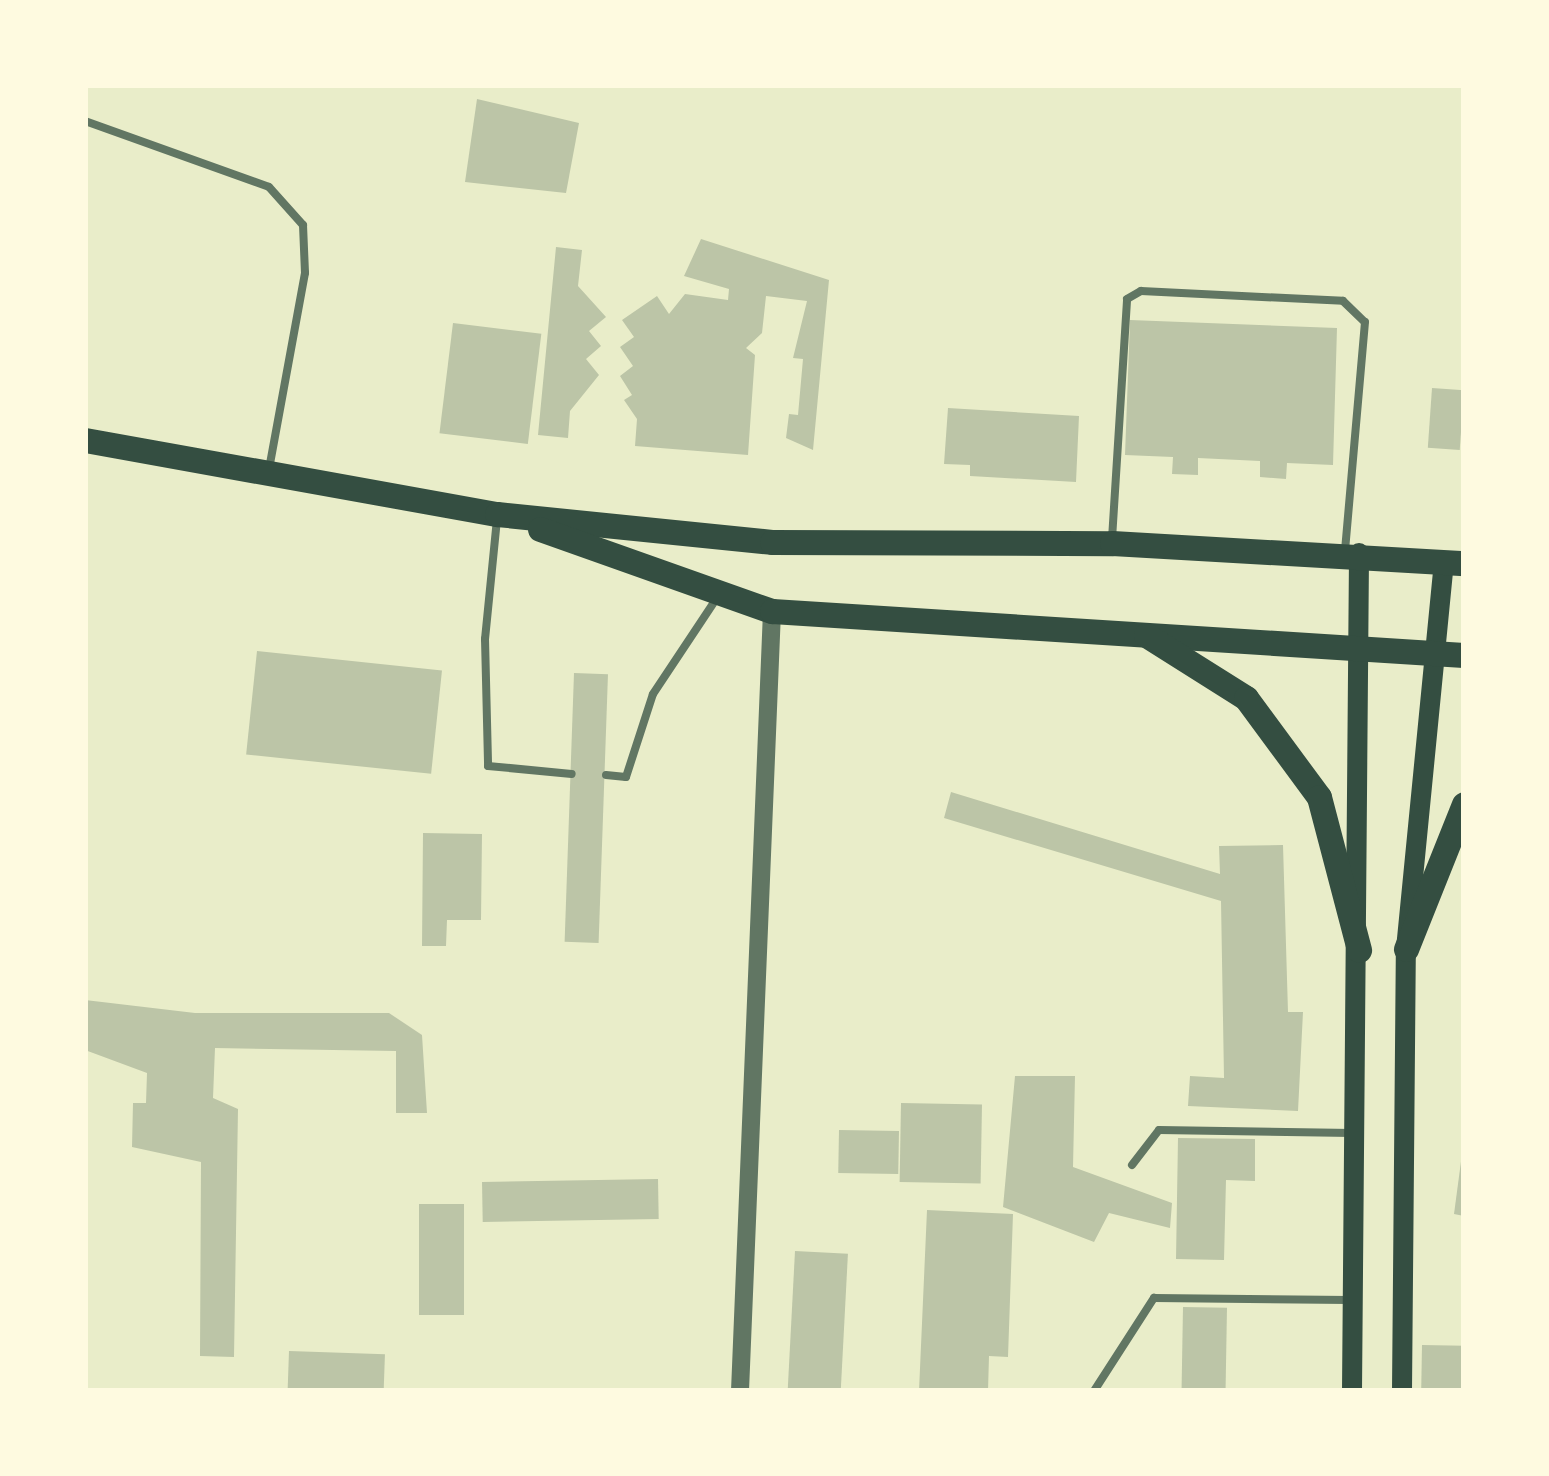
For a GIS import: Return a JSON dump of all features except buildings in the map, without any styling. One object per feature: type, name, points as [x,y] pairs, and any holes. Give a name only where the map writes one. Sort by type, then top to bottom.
[{"type":"main road","points":[[85,440],[497,514],[772,542],[1112,543],[1352,552],[1454,563],[1438,657],[1406,949],[1402,1391]]},
{"type":"main road","points":[[497,514],[772,611],[1356,652],[1464,656]]},
{"type":"main road","points":[[1352,552],[1359,950],[1352,1391]]},
{"type":"main road","points":[[1146,635],[1246,698],[1319,797],[1359,950]]},
{"type":"main road","points":[[1406,949],[1464,804]]},
{"type":"street","points":[[740,1391],[772,611]]},
{"type":"lane","points":[[85,121],[269,187],[304,225],[304,273],[268,475]]},
{"type":"lane","points":[[1112,543],[1122,312],[1141,291],[1343,301],[1357,310],[1364,322],[1352,552]]},
{"type":"lane","points":[[497,514],[485,639],[488,766],[572,774]]},
{"type":"lane","points":[[606,775],[626,777],[653,694],[721,592]]},
{"type":"lane","points":[[1132,1165],[1160,1130],[1356,1133]]},
{"type":"lane","points":[[1094,1391],[1154,1298],[1354,1300]]}]
